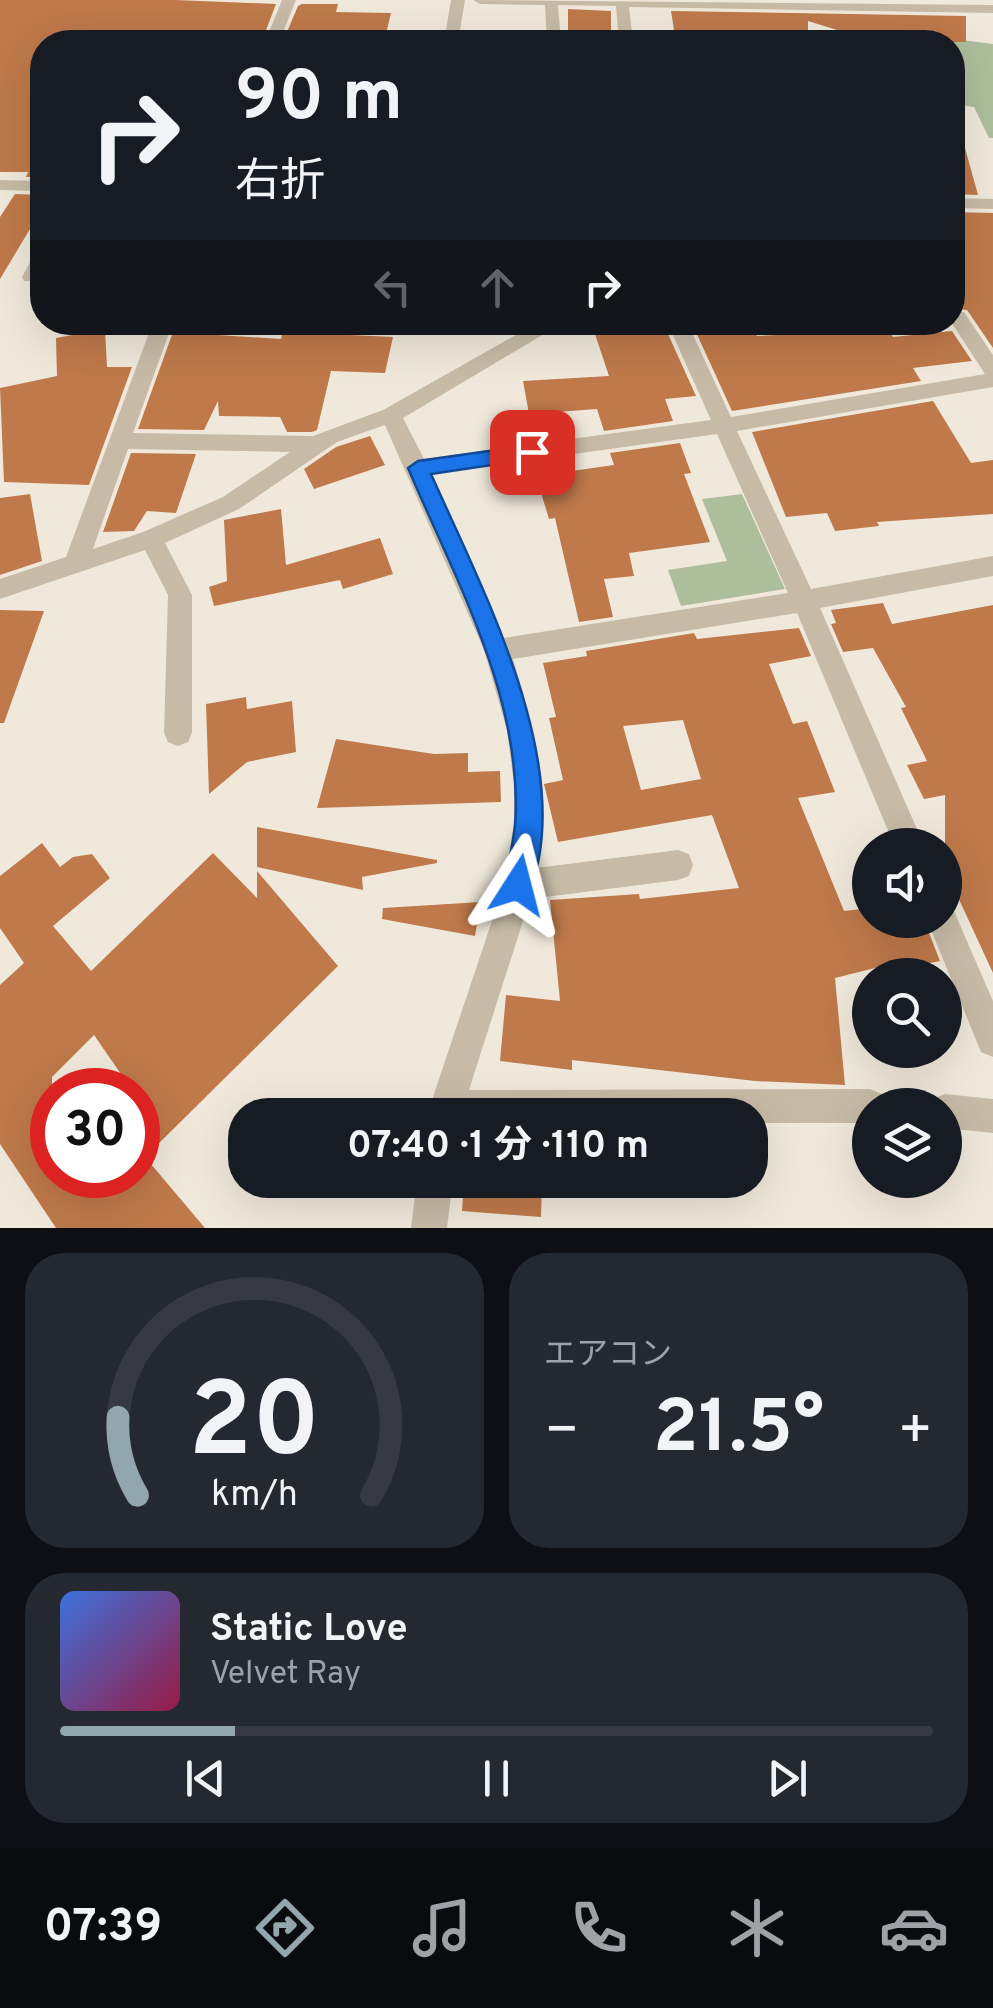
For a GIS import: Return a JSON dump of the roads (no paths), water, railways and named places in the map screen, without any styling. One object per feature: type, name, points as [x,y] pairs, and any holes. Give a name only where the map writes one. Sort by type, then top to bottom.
[{"type":"street","points":[[277,30],[289,0]]},
{"type":"street","points":[[454,30],[458,0]]},
{"type":"street","points":[[480,0],[958,4],[993,10]]},
{"type":"street","points":[[551,1],[553,30]]},
{"type":"street","points":[[622,1],[625,30]]},
{"type":"street","points":[[0,185],[30,186]]},
{"type":"street","points":[[965,204],[993,204]]},
{"type":"street","points":[[965,329],[993,371]]},
{"type":"street","points":[[74,567],[158,335]]},
{"type":"street","points":[[0,590],[151,539],[231,503],[314,444],[391,415],[532,335]]},
{"type":"street","points":[[683,335],[902,828]]},
{"type":"street","points":[[418,468],[722,426],[993,380]]},
{"type":"street","points":[[391,415],[497,650],[521,730],[528,784],[528,823],[518,885],[448,1098]]},
{"type":"street","points":[[118,441],[314,444]]},
{"type":"street","points":[[151,539],[180,595],[178,733]]},
{"type":"street","points":[[497,650],[993,566]]},
{"type":"street","points":[[518,885],[678,865]]},
{"type":"street","points":[[950,938],[993,1040]]},
{"type":"street","points":[[768,1107],[852,1106]]},
{"type":"street","points":[[962,1112],[993,1116]]},
{"type":"street","points":[[429,1228],[433,1198]]}]
